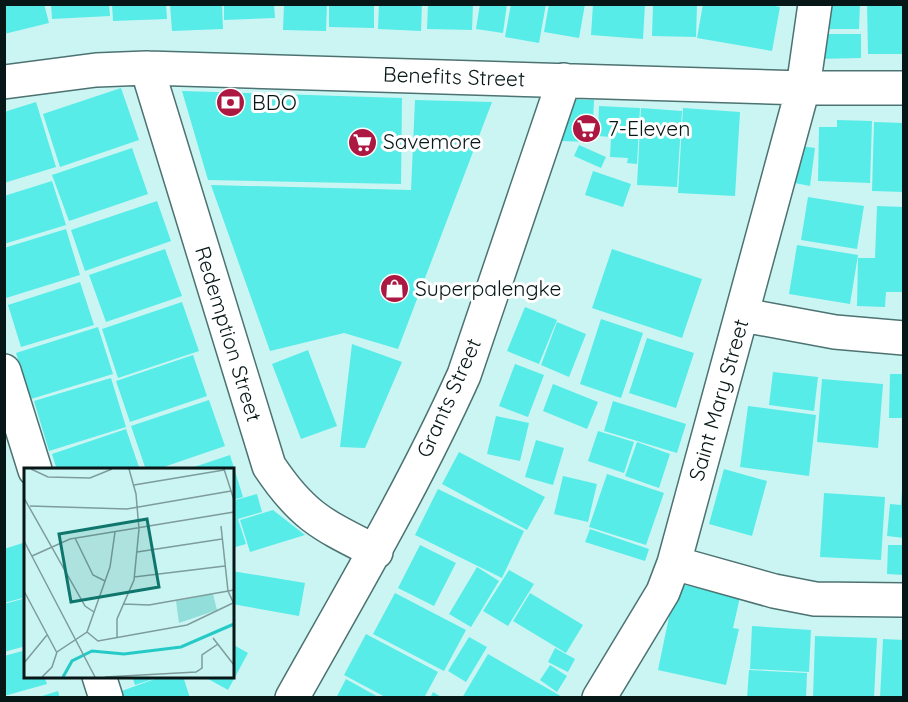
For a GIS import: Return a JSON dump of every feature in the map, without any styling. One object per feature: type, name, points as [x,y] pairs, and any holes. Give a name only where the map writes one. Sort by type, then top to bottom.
[{"type":"street","name":"Saint Mary Street","points":[[599,698],[663,592],[674,563],[803,88],[815,4]]},
{"type":"street","name":"Benefits Street","points":[[4,82],[96,70],[147,68],[803,88],[903,88]]},
{"type":"street","name":"Redemption Street","points":[[147,68],[269,466],[302,510],[322,525],[376,552]]},
{"type":"street","name":"Grants Street","points":[[292,698],[376,552],[464,375],[564,80]]},
{"type":"street","points":[[743,315],[835,332],[903,338]]},
{"type":"street","points":[[4,371],[34,468]]},
{"type":"street","points":[[674,563],[774,591],[815,599],[903,600]]},
{"type":"street","points":[[100,678],[106,698]]},
{"type":"building","points":[[4,4],[44,4],[49,23],[4,34]]},
{"type":"building","points":[[51,4],[109,4],[110,16],[52,19]]},
{"type":"building","points":[[112,4],[166,4],[167,19],[113,21]]},
{"type":"building","points":[[170,4],[222,4],[223,29],[172,31]]},
{"type":"building","points":[[224,4],[274,4],[275,18],[224,20]]},
{"type":"building","points":[[284,4],[327,4],[326,31],[283,30]]},
{"type":"building","points":[[329,4],[374,4],[374,28],[329,27]]},
{"type":"building","points":[[379,4],[422,4],[421,31],[378,29]]},
{"type":"building","points":[[428,4],[473,4],[472,30],[427,29]]},
{"type":"building","points":[[480,4],[507,4],[503,33],[476,29]]},
{"type":"building","points":[[511,4],[546,4],[539,43],[505,37]]},
{"type":"building","points":[[549,4],[585,4],[579,38],[544,32]]},
{"type":"building","points":[[593,4],[645,4],[643,39],[591,35]]},
{"type":"building","points":[[703,4],[766,4],[780,7],[772,51],[697,38]]},
{"type":"building","points":[[826,4],[860,4],[859,29],[826,29]]},
{"type":"building","points":[[867,4],[904,4],[904,54],[868,54]]},
{"type":"building","points":[[653,5],[697,5],[696,37],[652,36]]},
{"type":"building","points":[[817,34],[861,34],[861,58],[817,59]]},
{"type":"building","points":[[121,88],[139,140],[60,167],[43,114]]},
{"type":"building","points":[[182,91],[402,98],[401,184],[208,180]]},
{"type":"building","points":[[562,99],[594,100],[592,142],[560,141]]},
{"type":"building","points":[[415,100],[492,102],[398,349],[344,333],[270,351],[211,185],[411,190]]},
{"type":"building","points":[[36,102],[56,167],[4,183],[4,112]]},
{"type":"building","points":[[599,106],[640,108],[637,164],[627,163],[628,158],[610,157],[611,137],[598,136]]},
{"type":"building","points":[[641,108],[682,111],[677,187],[637,185]]},
{"type":"building","points":[[683,108],[740,112],[735,196],[678,193]]},
{"type":"building","points":[[837,120],[872,121],[870,183],[818,181],[819,127],[837,127]]},
{"type":"building","points":[[874,122],[904,123],[904,192],[872,191]]},
{"type":"building","points":[[579,145],[606,157],[601,168],[574,156]]},
{"type":"building","points":[[800,146],[815,148],[810,186],[795,183]]},
{"type":"building","points":[[132,148],[148,194],[69,221],[52,175]]},
{"type":"building","points":[[593,171],[631,184],[623,207],[585,195]]},
{"type":"building","points":[[52,181],[66,225],[4,244],[4,196]]},
{"type":"building","points":[[808,197],[864,206],[857,249],[801,240]]},
{"type":"building","points":[[157,201],[171,241],[85,271],[71,230]]},
{"type":"building","points":[[877,206],[904,207],[904,292],[886,292],[885,307],[857,306],[858,258],[875,258]]},
{"type":"building","points":[[66,229],[80,275],[6,298],[4,248]]},
{"type":"building","points":[[797,245],[858,255],[850,304],[789,294]]},
{"type":"building","points":[[165,249],[182,296],[106,322],[89,275]]},
{"type":"building","points":[[612,249],[702,279],[682,338],[592,308]]},
{"type":"building","points":[[80,282],[94,325],[21,347],[8,305]]},
{"type":"building","points":[[182,302],[199,351],[118,378],[102,329]]},
{"type":"building","points":[[525,307],[557,320],[539,364],[507,351]]},
{"type":"building","points":[[601,319],[643,333],[621,398],[580,384]]},
{"type":"building","points":[[557,322],[586,334],[569,377],[541,365]]},
{"type":"building","points":[[98,327],[113,374],[31,399],[16,353]]},
{"type":"building","points":[[647,338],[694,353],[676,408],[629,393]]},
{"type":"building","points":[[352,344],[402,362],[365,448],[340,447]]},
{"type":"building","points":[[308,350],[337,426],[301,439],[272,364]]},
{"type":"building","points":[[193,355],[207,396],[130,422],[116,381]]},
{"type":"building","points":[[515,364],[544,375],[528,417],[499,406]]},
{"type":"building","points":[[773,372],[818,377],[814,411],[769,405]]},
{"type":"building","points":[[890,374],[904,374],[904,418],[889,418]]},
{"type":"building","points":[[111,378],[126,427],[49,451],[34,401]]},
{"type":"building","points":[[822,379],[883,384],[878,448],[817,442]]},
{"type":"building","points":[[553,384],[598,402],[587,429],[543,411]]},
{"type":"building","points":[[209,400],[225,446],[161,468],[145,468],[131,426]]},
{"type":"building","points":[[613,401],[686,424],[677,453],[604,431]]},
{"type":"building","points":[[748,406],[816,415],[809,476],[740,467]]},
{"type":"building","points":[[496,416],[529,423],[520,461],[487,454]]},
{"type":"building","points":[[126,429],[139,468],[56,468],[52,454]]},
{"type":"building","points":[[598,431],[634,442],[624,473],[588,461]]},
{"type":"building","points":[[536,440],[564,448],[553,485],[525,477]]},
{"type":"building","points":[[637,442],[670,454],[659,488],[625,476]]},
{"type":"building","points":[[459,452],[545,497],[527,530],[442,484]]},
{"type":"building","points":[[230,455],[243,497],[234,499],[234,468],[191,468]]},
{"type":"building","points":[[724,469],[767,481],[752,536],[709,524]]},
{"type":"building","points":[[607,474],[664,493],[646,545],[589,527]]},
{"type":"building","points":[[563,476],[597,484],[588,522],[554,514]]},
{"type":"building","points":[[438,489],[524,531],[502,578],[415,535]]},
{"type":"building","points":[[902,490],[904,538],[887,536],[890,504],[901,505]]},
{"type":"building","points":[[824,493],[885,497],[881,560],[820,557]]},
{"type":"building","points":[[257,494],[262,512],[238,519],[246,544],[234,547],[234,500]]},
{"type":"building","points":[[273,510],[305,535],[250,552],[240,520]]},
{"type":"building","points":[[590,529],[649,549],[645,561],[585,542]]},
{"type":"building","points":[[24,543],[24,598],[4,603],[4,549]]},
{"type":"building","points":[[420,545],[456,563],[434,606],[398,588]]},
{"type":"building","points":[[888,545],[904,545],[904,575],[887,574]]},
{"type":"building","points":[[477,567],[499,581],[471,627],[449,614]]},
{"type":"building","points":[[509,570],[534,584],[508,626],[483,611]]},
{"type":"building","points":[[234,571],[305,583],[299,616],[234,604]]},
{"type":"building","points":[[676,583],[740,597],[733,628],[739,629],[726,685],[658,670]]},
{"type":"building","points":[[395,593],[466,630],[444,671],[373,634]]},
{"type":"building","points":[[530,593],[583,625],[566,653],[513,621]]},
{"type":"building","points":[[24,599],[24,647],[4,652],[4,604]]},
{"type":"building","points":[[752,626],[811,630],[809,672],[750,669]]},
{"type":"building","points":[[366,634],[438,672],[424,698],[387,698],[344,675]]},
{"type":"building","points":[[815,636],[877,638],[874,698],[813,698]]},
{"type":"building","points":[[469,637],[487,647],[466,682],[448,671]]},
{"type":"building","points":[[883,639],[904,640],[904,698],[880,698]]},
{"type":"building","points":[[234,645],[248,653],[228,690],[207,678],[234,678]]},
{"type":"building","points":[[555,648],[575,659],[568,672],[548,662]]},
{"type":"building","points":[[24,651],[24,678],[45,678],[47,684],[4,696],[4,656]]},
{"type":"building","points":[[488,654],[564,698],[462,698]]},
{"type":"building","points":[[550,665],[567,676],[557,692],[540,680]]},
{"type":"building","points":[[749,670],[807,673],[806,698],[747,698]]},
{"type":"building","points":[[133,678],[156,678],[135,685]]},
{"type":"building","points":[[158,678],[184,678],[190,698],[121,698],[119,692]]},
{"type":"building","points":[[346,679],[380,698],[336,698]]},
{"type":"building","points":[[58,691],[60,698],[39,697]]},
{"type":"building","points":[[433,692],[443,698],[430,698]]},
{"type":"place","name":"BDO","points":[[231,103]]},
{"type":"place","name":"7-Eleven","points":[[587,129]]},
{"type":"place","name":"Savemore","points":[[362,142]]},
{"type":"place","name":"Superpalengke","points":[[394,289]]}]
